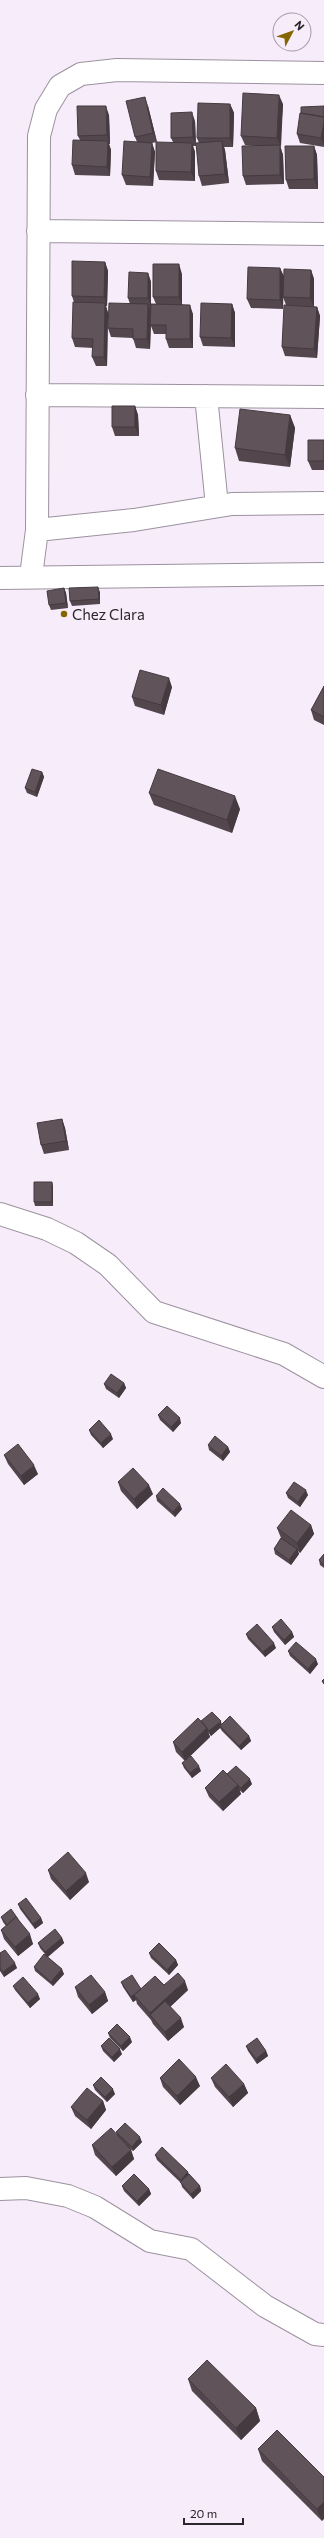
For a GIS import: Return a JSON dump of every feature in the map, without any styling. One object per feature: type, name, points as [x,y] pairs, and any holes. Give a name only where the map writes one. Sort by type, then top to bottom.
[{"type":"street","points":[[31,576],[37,530],[39,136],[46,109],[60,86],[81,74],[117,70],[324,73]]},
{"type":"street","points":[[38,231],[324,234]]},
{"type":"street","points":[[37,395],[324,397]]},
{"type":"street","points":[[206,396],[217,506]]},
{"type":"street","points":[[37,530],[134,520],[232,504],[324,503]]},
{"type":"street","points":[[0,578],[31,576],[324,574]]},
{"type":"street","points":[[0,1214],[47,1229],[76,1243],[108,1265],[154,1312],[284,1354],[324,1377]]},
{"type":"street","points":[[0,2188],[26,2188],[68,2196],[95,2207],[150,2241],[191,2249],[265,2306],[315,2334],[324,2335]]},
{"type":"building","points":[[243,93],[279,95],[277,138],[241,136]]},
{"type":"building","points":[[145,97],[153,133],[135,137],[126,101]]},
{"type":"building","points":[[198,103],[230,104],[230,138],[197,138]]},
{"type":"building","points":[[77,106],[106,106],[107,135],[78,136]]},
{"type":"building","points":[[324,106],[324,117],[301,113],[301,107]]},
{"type":"building","points":[[192,112],[193,137],[171,138],[171,113]]},
{"type":"building","points":[[300,113],[324,117],[321,138],[297,134]]},
{"type":"building","points":[[73,140],[108,141],[107,167],[72,165]]},
{"type":"building","points":[[124,141],[152,143],[150,177],[122,175]]},
{"type":"building","points":[[222,141],[225,174],[199,176],[196,143]]},
{"type":"building","points":[[156,142],[192,143],[191,172],[156,171]]},
{"type":"building","points":[[280,145],[280,175],[243,176],[242,146]]},
{"type":"building","points":[[285,146],[314,146],[314,179],[286,180]]},
{"type":"building","points":[[72,261],[105,262],[104,297],[72,296]]},
{"type":"building","points":[[153,264],[179,264],[179,297],[153,297]]},
{"type":"building","points":[[248,267],[280,268],[280,300],[247,299]]},
{"type":"building","points":[[284,269],[311,270],[310,298],[283,297]]},
{"type":"building","points":[[129,272],[148,273],[148,298],[128,298]]},
{"type":"building","points":[[73,302],[105,303],[104,357],[92,357],[93,339],[72,338]]},
{"type":"building","points":[[109,303],[148,304],[147,339],[133,339],[133,329],[108,328]]},
{"type":"building","points":[[201,303],[232,304],[231,338],[200,337]]},
{"type":"building","points":[[151,304],[190,305],[190,339],[166,339],[166,325],[150,325]]},
{"type":"building","points":[[284,305],[317,307],[314,349],[282,347]]},
{"type":"building","points":[[112,406],[135,406],[135,427],[112,427]]},
{"type":"building","points":[[240,409],[290,415],[285,455],[235,448]]},
{"type":"building","points":[[308,440],[324,440],[324,461],[308,461]]},
{"type":"building","points":[[98,587],[99,599],[70,601],[69,588]]},
{"type":"building","points":[[64,588],[66,603],[49,605],[47,591]]},
{"type":"building","points":[[140,670],[169,678],[161,705],[132,697]]},
{"type":"building","points":[[324,686],[324,717],[311,710]]},
{"type":"building","points":[[32,769],[42,772],[35,792],[25,788]]},
{"type":"building","points":[[158,769],[235,796],[227,820],[149,793]]},
{"type":"building","points":[[62,1119],[66,1141],[41,1145],[37,1123]]},
{"type":"building","points":[[34,1182],[52,1182],[52,1202],[34,1202]]},
{"type":"building","points":[[111,1374],[124,1383],[117,1393],[104,1384]]},
{"type":"building","points":[[167,1406],[180,1418],[171,1427],[158,1415]]},
{"type":"building","points":[[99,1420],[111,1434],[101,1443],[89,1430]]},
{"type":"building","points":[[215,1436],[228,1447],[221,1456],[208,1445]]},
{"type":"building","points":[[18,1444],[34,1465],[21,1476],[4,1455]]},
{"type":"building","points":[[133,1468],[149,1485],[134,1499],[118,1482]]},
{"type":"building","points":[[294,1482],[306,1490],[298,1502],[286,1493]]},
{"type":"building","points":[[163,1488],[180,1504],[173,1512],[156,1496]]},
{"type":"building","points":[[291,1510],[311,1525],[297,1543],[277,1528]]},
{"type":"building","points":[[281,1538],[297,1549],[289,1560],[274,1549]]},
{"type":"building","points":[[324,1554],[324,1565],[319,1560]]},
{"type":"building","points":[[281,1619],[292,1632],[284,1640],[272,1627]]},
{"type":"building","points":[[257,1624],[274,1643],[263,1652],[246,1634]]},
{"type":"building","points":[[296,1642],[316,1659],[308,1669],[288,1651]]},
{"type":"building","points":[[212,1712],[221,1721],[209,1731],[201,1721]]},
{"type":"building","points":[[230,1716],[249,1736],[239,1746],[220,1726]]},
{"type":"building","points":[[198,1718],[207,1728],[182,1752],[173,1742]]},
{"type":"building","points":[[191,1756],[199,1766],[190,1773],[182,1763]]},
{"type":"building","points":[[236,1766],[250,1779],[241,1788],[227,1774]]},
{"type":"building","points":[[223,1770],[238,1785],[219,1802],[205,1788]]},
{"type":"building","points":[[68,1852],[86,1873],[66,1891],[48,1870]]},
{"type":"building","points":[[26,1898],[41,1918],[33,1924],[18,1904]]},
{"type":"building","points":[[11,1909],[18,1919],[16,1917],[7,1925],[1,1917]]},
{"type":"building","points":[[16,1917],[30,1934],[15,1947],[1,1930]]},
{"type":"building","points":[[55,1929],[62,1938],[45,1952],[38,1943]]},
{"type":"building","points":[[159,1943],[176,1960],[167,1970],[149,1953]]},
{"type":"building","points":[[5,1950],[15,1963],[3,1972],[0,1968],[0,1953]]},
{"type":"building","points":[[44,1954],[62,1969],[51,1982],[34,1967]]},
{"type":"building","points":[[178,1973],[185,1981],[150,2013],[134,1995],[155,1976],[164,1985]]},
{"type":"building","points":[[91,1975],[105,1992],[89,2005],[75,1987]]},
{"type":"building","points":[[132,1975],[141,1989],[131,1997],[121,1982]]},
{"type":"building","points":[[23,1977],[38,1994],[28,2003],[13,1986]]},
{"type":"building","points":[[165,2001],[181,2018],[165,2032],[150,2015]]},
{"type":"building","points":[[117,2024],[130,2037],[121,2046],[108,2033]]},
{"type":"building","points":[[109,2038],[120,2049],[112,2057],[101,2046]]},
{"type":"building","points":[[257,2038],[266,2051],[256,2059],[246,2046]]},
{"type":"building","points":[[179,2059],[196,2077],[177,2096],[160,2078]]},
{"type":"building","points":[[226,2064],[244,2084],[229,2097],[211,2078]]},
{"type":"building","points":[[101,2077],[113,2089],[105,2097],[93,2085]]},
{"type":"building","points":[[87,2088],[103,2101],[87,2120],[71,2107]]},
{"type":"building","points":[[125,2123],[140,2137],[132,2147],[116,2132]]},
{"type":"building","points":[[111,2128],[131,2150],[112,2167],[92,2145]]},
{"type":"building","points":[[162,2147],[188,2172],[181,2180],[155,2155]]},
{"type":"building","points":[[134,2174],[149,2189],[137,2201],[122,2186]]},
{"type":"building","points":[[189,2174],[200,2186],[191,2194],[180,2182]]},
{"type":"building","points":[[207,2360],[256,2408],[236,2428],[188,2379]]},
{"type":"building","points":[[277,2430],[324,2477],[324,2502],[317,2509],[258,2449]]},
{"type":"place","name":"Chez Clara","points":[[64,614]]}]
